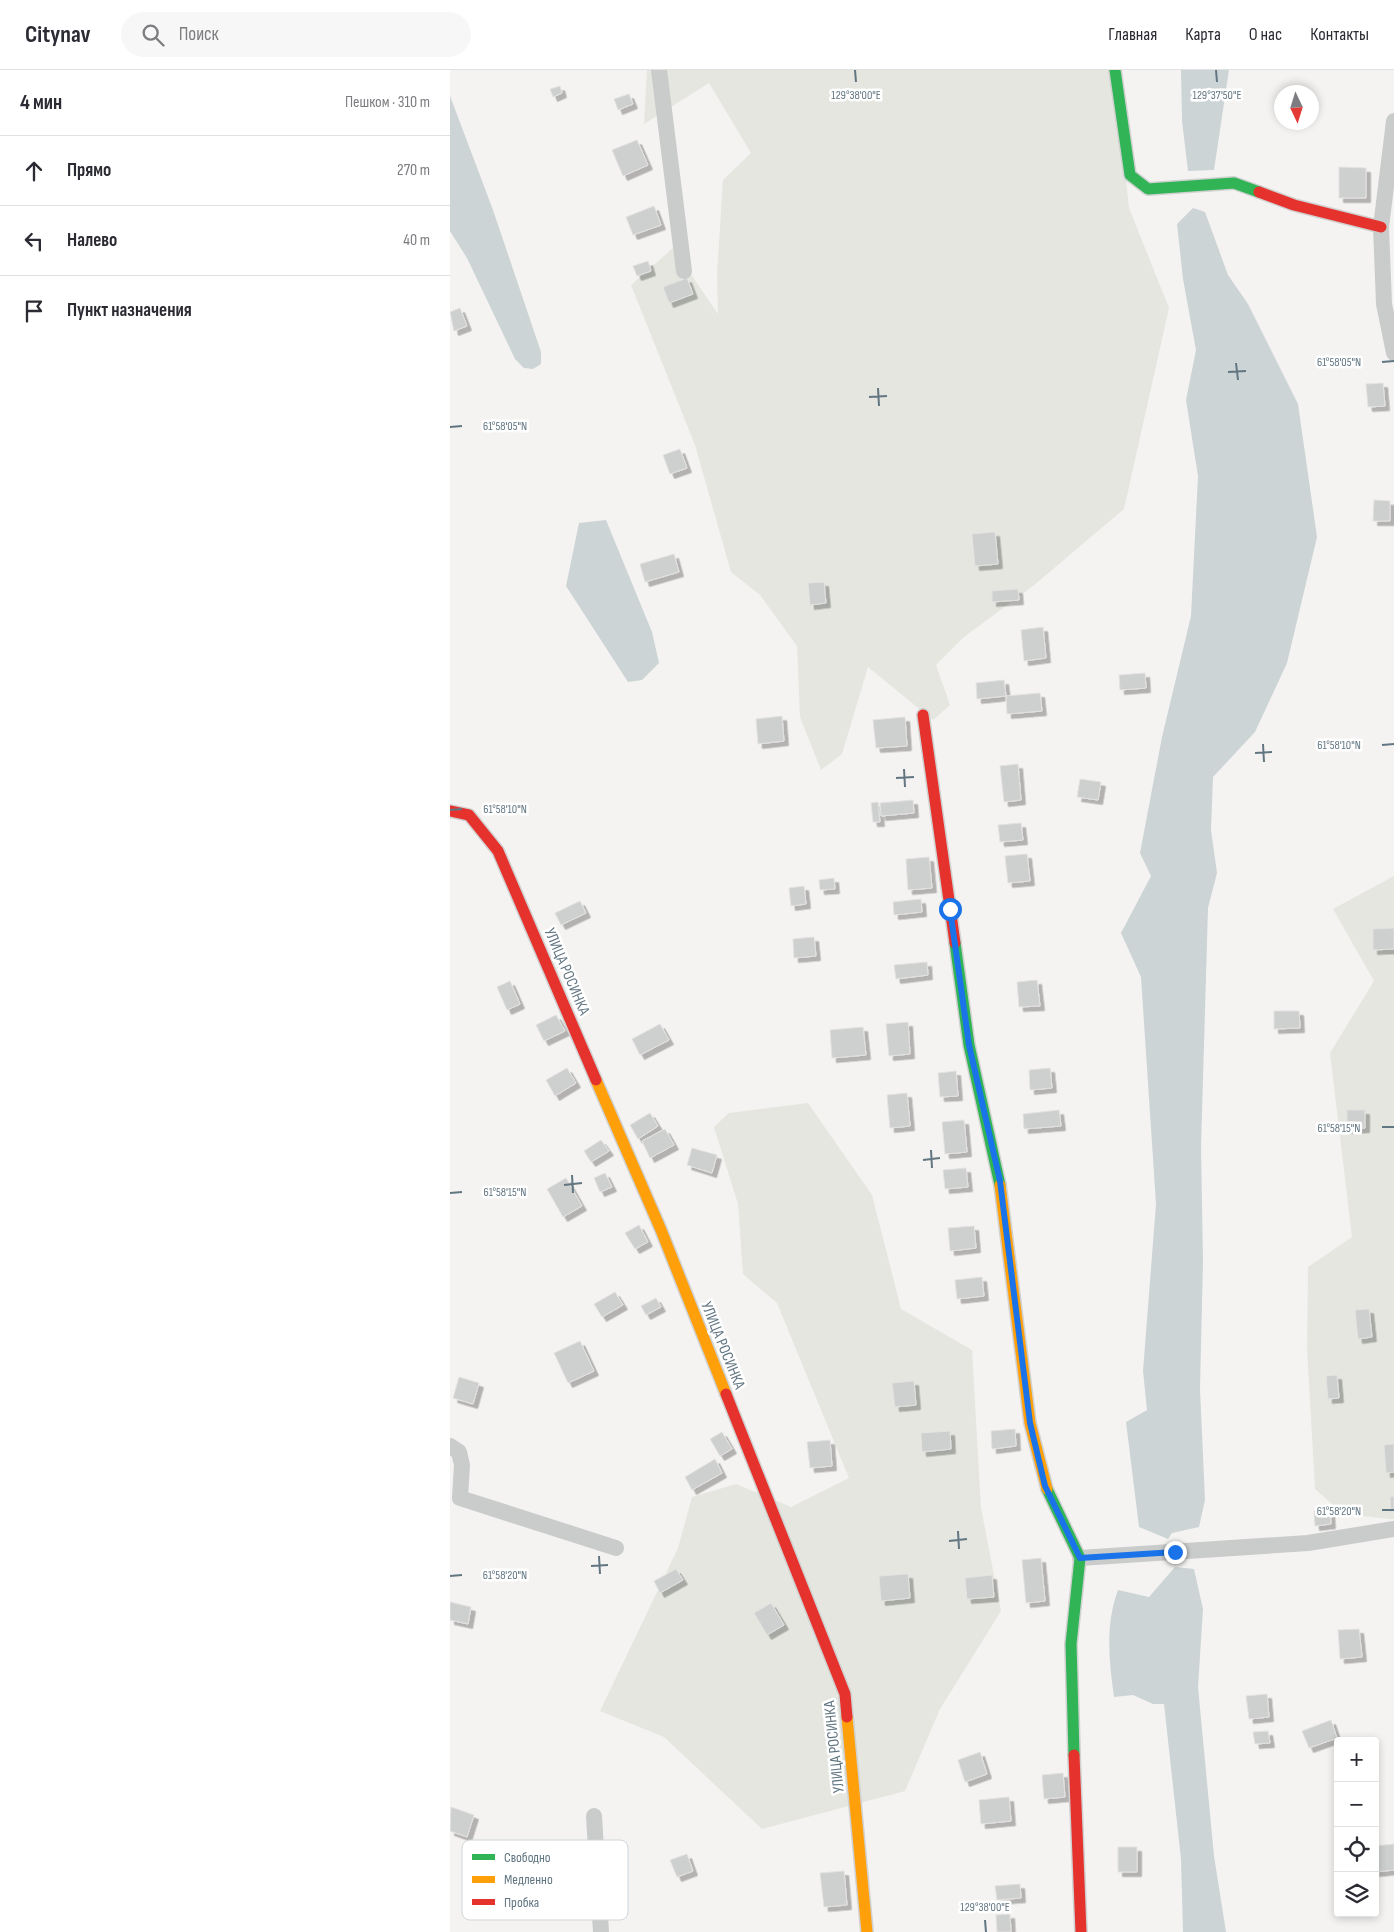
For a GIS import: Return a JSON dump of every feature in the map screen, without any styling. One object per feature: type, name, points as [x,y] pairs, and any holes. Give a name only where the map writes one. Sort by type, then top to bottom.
[{"type":"street","points":[[659,70],[684,271]]},
{"type":"street","points":[[1115,70],[1130,175],[1148,189],[1234,183],[1294,205],[1381,228]]},
{"type":"street","points":[[1394,121],[1381,228],[1384,304],[1394,353]]},
{"type":"street","points":[[923,715],[969,1045],[1000,1181],[1030,1423],[1045,1486],[1080,1558],[1071,1644],[1076,1848],[1081,1932]]},
{"type":"street","name":"УЛИЦА РОСИНКА","points":[[450,811],[468,815],[498,851],[661,1230],[845,1694],[868,1932]]},
{"type":"street","points":[[450,1446],[459,1452],[462,1465],[460,1498],[616,1548]]},
{"type":"street","points":[[1080,1558],[1308,1543],[1394,1529]]},
{"type":"street","points":[[594,1816],[595,1840]]},
{"type":"shaded area","points":[[647,70],[1114,70],[1129,208],[1169,308],[1124,509],[1033,586],[964,637],[936,665],[950,705],[933,720],[868,667],[842,754],[821,770],[800,717],[797,646],[760,595],[731,572],[695,445],[631,285],[673,248],[718,314],[717,274],[723,180],[751,153],[709,83],[644,124]]},
{"type":"shaded area","points":[[1181,70],[1229,70],[1214,170],[1188,171],[1182,121]]},
{"type":"shaded area","points":[[450,96],[493,210],[541,352],[541,364],[533,369],[524,368],[515,359],[467,258],[450,231]]},
{"type":"shaded area","points":[[1193,208],[1205,212],[1228,275],[1248,304],[1298,404],[1317,537],[1287,663],[1255,732],[1213,777],[1211,830],[1217,873],[1208,908],[1201,1147],[1203,1261],[1200,1389],[1205,1500],[1199,1527],[1172,1533],[1168,1539],[1139,1527],[1126,1422],[1147,1410],[1143,1371],[1156,1204],[1141,977],[1121,933],[1151,876],[1140,853],[1162,737],[1191,616],[1198,476],[1186,400],[1196,350],[1183,279],[1177,224]]},
{"type":"shaded area","points":[[606,520],[652,632],[659,663],[642,680],[628,682],[566,586],[579,523]]},
{"type":"shaded area","points":[[1394,876],[1394,1519],[1390,1519],[1343,1514],[1315,1489],[1307,1349],[1308,1267],[1352,1237],[1330,1053],[1374,981],[1333,909]]},
{"type":"shaded area","points":[[808,1103],[872,1195],[901,1309],[972,1350],[981,1508],[1001,1611],[940,1709],[905,1791],[762,1829],[664,1737],[600,1711],[678,1548],[692,1497],[736,1484],[791,1507],[849,1478],[777,1303],[743,1274],[738,1204],[714,1127],[729,1113]]},
{"type":"shaded area","points":[[1175,1567],[1194,1569],[1203,1609],[1198,1687],[1214,1856],[1226,1932],[1183,1932],[1181,1859],[1164,1704],[1153,1704],[1133,1695],[1114,1697],[1109,1643],[1111,1616],[1118,1590],[1149,1597]]},
{"type":"building","points":[[560,86],[562,93],[553,97],[550,89]]},
{"type":"building","points":[[629,94],[633,104],[618,110],[614,99]]},
{"type":"building","points":[[637,140],[648,165],[623,176],[612,150]]},
{"type":"building","points":[[1339,167],[1366,168],[1366,198],[1339,198]]},
{"type":"building","points":[[654,206],[661,225],[633,235],[626,217]]},
{"type":"building","points":[[648,261],[651,271],[637,276],[633,266]]},
{"type":"building","points":[[687,278],[693,294],[669,303],[663,287]]},
{"type":"building","points":[[460,308],[467,326],[454,331],[450,312]]},
{"type":"building","points":[[1383,383],[1385,406],[1368,407],[1366,384]]},
{"type":"building","points":[[680,449],[687,468],[670,474],[663,455]]},
{"type":"building","points":[[1374,500],[1390,501],[1390,521],[1373,521]]},
{"type":"building","points":[[995,532],[998,564],[975,566],[972,534]]},
{"type":"building","points":[[674,554],[679,572],[645,582],[640,564]]},
{"type":"building","points":[[824,582],[826,603],[810,605],[808,583]]},
{"type":"building","points":[[1018,589],[1019,600],[992,602],[992,591]]},
{"type":"building","points":[[1043,627],[1046,658],[1024,661],[1021,630]]},
{"type":"building","points":[[1145,673],[1146,688],[1120,690],[1119,675]]},
{"type":"building","points":[[1004,680],[1006,696],[977,699],[976,683]]},
{"type":"building","points":[[1040,693],[1042,711],[1007,714],[1006,696]]},
{"type":"building","points":[[782,716],[784,741],[758,744],[756,719]]},
{"type":"building","points":[[905,717],[907,746],[876,748],[873,720]]},
{"type":"building","points":[[1018,764],[1021,800],[1004,802],[1000,766]]},
{"type":"building","points":[[1080,779],[1101,782],[1098,800],[1077,797]]},
{"type":"building","points":[[913,800],[914,813],[881,816],[880,803]]},
{"type":"building","points":[[878,802],[880,822],[873,822],[871,803]]},
{"type":"building","points":[[1021,823],[1023,840],[1000,842],[998,825]]},
{"type":"building","points":[[1027,854],[1030,881],[1008,883],[1005,856]]},
{"type":"building","points":[[929,857],[932,888],[908,890],[906,859]]},
{"type":"building","points":[[834,878],[835,889],[820,890],[819,880]]},
{"type":"building","points":[[804,886],[806,904],[791,906],[789,888]]},
{"type":"building","points":[[921,899],[922,912],[894,915],[893,902]]},
{"type":"building","points":[[580,901],[586,913],[561,925],[555,913]]},
{"type":"building","points":[[1394,928],[1394,949],[1373,950],[1373,929]]},
{"type":"building","points":[[814,937],[816,956],[794,958],[793,939]]},
{"type":"building","points":[[927,962],[928,975],[896,979],[894,965]]},
{"type":"building","points":[[1037,980],[1040,1006],[1019,1007],[1017,982]]},
{"type":"building","points":[[510,981],[520,1004],[507,1010],[497,987]]},
{"type":"building","points":[[1274,1011],[1299,1011],[1300,1028],[1274,1029]]},
{"type":"building","points":[[556,1015],[565,1031],[544,1041],[536,1025]]},
{"type":"building","points":[[908,1022],[910,1054],[889,1056],[886,1024]]},
{"type":"building","points":[[660,1024],[669,1040],[640,1055],[632,1039]]},
{"type":"building","points":[[863,1027],[866,1055],[832,1058],[830,1030]]},
{"type":"building","points":[[567,1068],[576,1083],[555,1096],[546,1080]]},
{"type":"building","points":[[1050,1068],[1052,1088],[1030,1090],[1029,1070]]},
{"type":"building","points":[[956,1071],[958,1096],[940,1097],[938,1073]]},
{"type":"building","points":[[907,1093],[910,1126],[890,1128],[887,1095]]},
{"type":"building","points":[[1059,1110],[1061,1126],[1024,1129],[1023,1114]]},
{"type":"building","points":[[1347,1110],[1365,1110],[1365,1128],[1347,1129]]},
{"type":"building","points":[[650,1113],[658,1126],[638,1139],[630,1125]]},
{"type":"building","points":[[964,1120],[967,1152],[945,1154],[942,1122]]},
{"type":"building","points":[[665,1129],[674,1145],[650,1158],[642,1141]]},
{"type":"building","points":[[601,1140],[609,1151],[591,1162],[584,1151]]},
{"type":"building","points":[[692,1148],[717,1155],[712,1173],[687,1165]]},
{"type":"building","points":[[966,1168],[968,1187],[945,1189],[943,1170]]},
{"type":"building","points":[[605,1173],[612,1187],[600,1192],[594,1178]]},
{"type":"building","points":[[566,1178],[582,1206],[563,1217],[547,1189]]},
{"type":"building","points":[[639,1225],[648,1242],[635,1249],[625,1233]]},
{"type":"building","points":[[974,1226],[976,1248],[950,1251],[948,1228]]},
{"type":"building","points":[[982,1277],[984,1296],[957,1299],[955,1280]]},
{"type":"building","points":[[615,1292],[623,1305],[602,1317],[594,1304]]},
{"type":"building","points":[[656,1298],[661,1307],[646,1315],[641,1306]]},
{"type":"building","points":[[1369,1309],[1372,1337],[1358,1339],[1355,1310]]},
{"type":"building","points":[[580,1341],[594,1371],[568,1383],[554,1353]]},
{"type":"building","points":[[1337,1375],[1339,1398],[1328,1399],[1326,1376]]},
{"type":"building","points":[[459,1377],[479,1383],[473,1404],[453,1398]]},
{"type":"building","points":[[914,1381],[916,1405],[895,1407],[892,1383]]},
{"type":"building","points":[[1015,1429],[1016,1446],[992,1449],[991,1431]]},
{"type":"building","points":[[950,1431],[951,1449],[922,1452],[921,1433]]},
{"type":"building","points":[[722,1432],[732,1449],[720,1456],[710,1439]]},
{"type":"building","points":[[830,1440],[832,1466],[810,1468],[807,1442]]},
{"type":"building","points":[[1394,1444],[1394,1472],[1386,1473],[1384,1445]]},
{"type":"building","points":[[715,1459],[722,1473],[692,1490],[685,1477]]},
{"type":"building","points":[[1394,1496],[1394,1511],[1391,1512],[1390,1497]]},
{"type":"building","points":[[1330,1510],[1331,1524],[1315,1526],[1314,1511]]},
{"type":"building","points":[[1041,1558],[1045,1601],[1026,1603],[1022,1560]]},
{"type":"building","points":[[676,1569],[683,1580],[660,1593],[654,1581]]},
{"type":"building","points":[[908,1574],[910,1598],[881,1601],[879,1576]]},
{"type":"building","points":[[992,1575],[994,1597],[967,1599],[965,1578]]},
{"type":"building","points":[[450,1602],[471,1607],[468,1624],[450,1620]]},
{"type":"building","points":[[771,1603],[784,1625],[767,1635],[754,1613]]},
{"type":"building","points":[[1359,1629],[1362,1657],[1340,1659],[1338,1630]]},
{"type":"building","points":[[1267,1694],[1269,1717],[1249,1719],[1246,1696]]},
{"type":"building","points":[[1331,1720],[1337,1737],[1309,1748],[1302,1731]]},
{"type":"building","points":[[1268,1731],[1270,1743],[1255,1744],[1253,1732]]},
{"type":"building","points":[[980,1752],[987,1774],[965,1782],[958,1760]]},
{"type":"building","points":[[1063,1773],[1065,1797],[1044,1799],[1042,1775]]},
{"type":"building","points":[[1009,1797],[1011,1821],[981,1824],[979,1800]]},
{"type":"building","points":[[451,1807],[474,1815],[467,1837],[450,1831]]},
{"type":"building","points":[[1394,1844],[1394,1870],[1379,1872],[1379,1846]]},
{"type":"building","points":[[1118,1847],[1137,1847],[1137,1872],[1118,1872]]},
{"type":"building","points":[[687,1854],[693,1871],[677,1877],[670,1860]]},
{"type":"building","points":[[844,1871],[847,1905],[824,1907],[820,1873]]},
{"type":"building","points":[[1020,1884],[1021,1898],[997,1900],[995,1886]]},
{"type":"building","points":[[1010,1914],[1011,1932],[997,1932],[996,1915]]},
{"type":"traffic: fast","points":[[1115,70],[1130,175],[1148,189],[1234,183],[1259,192]]},
{"type":"traffic: fast","points":[[955,943],[969,1045],[1000,1185]]},
{"type":"traffic: fast","points":[[1047,1489],[1080,1558],[1071,1644],[1074,1755]]},
{"type":"traffic: slow","points":[[596,1080],[661,1230],[726,1394]]},
{"type":"traffic: slow","points":[[1000,1185],[1030,1423],[1047,1489]]},
{"type":"traffic: slow","points":[[847,1717],[867,1932]]},
{"type":"traffic: jam","points":[[1259,192],[1294,205],[1381,227]]},
{"type":"traffic: jam","points":[[923,715],[955,943]]},
{"type":"traffic: jam","points":[[450,811],[469,815],[498,851],[596,1080]]},
{"type":"traffic: jam","points":[[726,1394],[845,1694],[847,1717]]},
{"type":"traffic: jam","points":[[1074,1755],[1081,1932]]},
{"type":"route","points":[[950,909],[969,1045],[1000,1181],[1030,1423],[1045,1486],[1080,1558],[1175,1552]]}]
